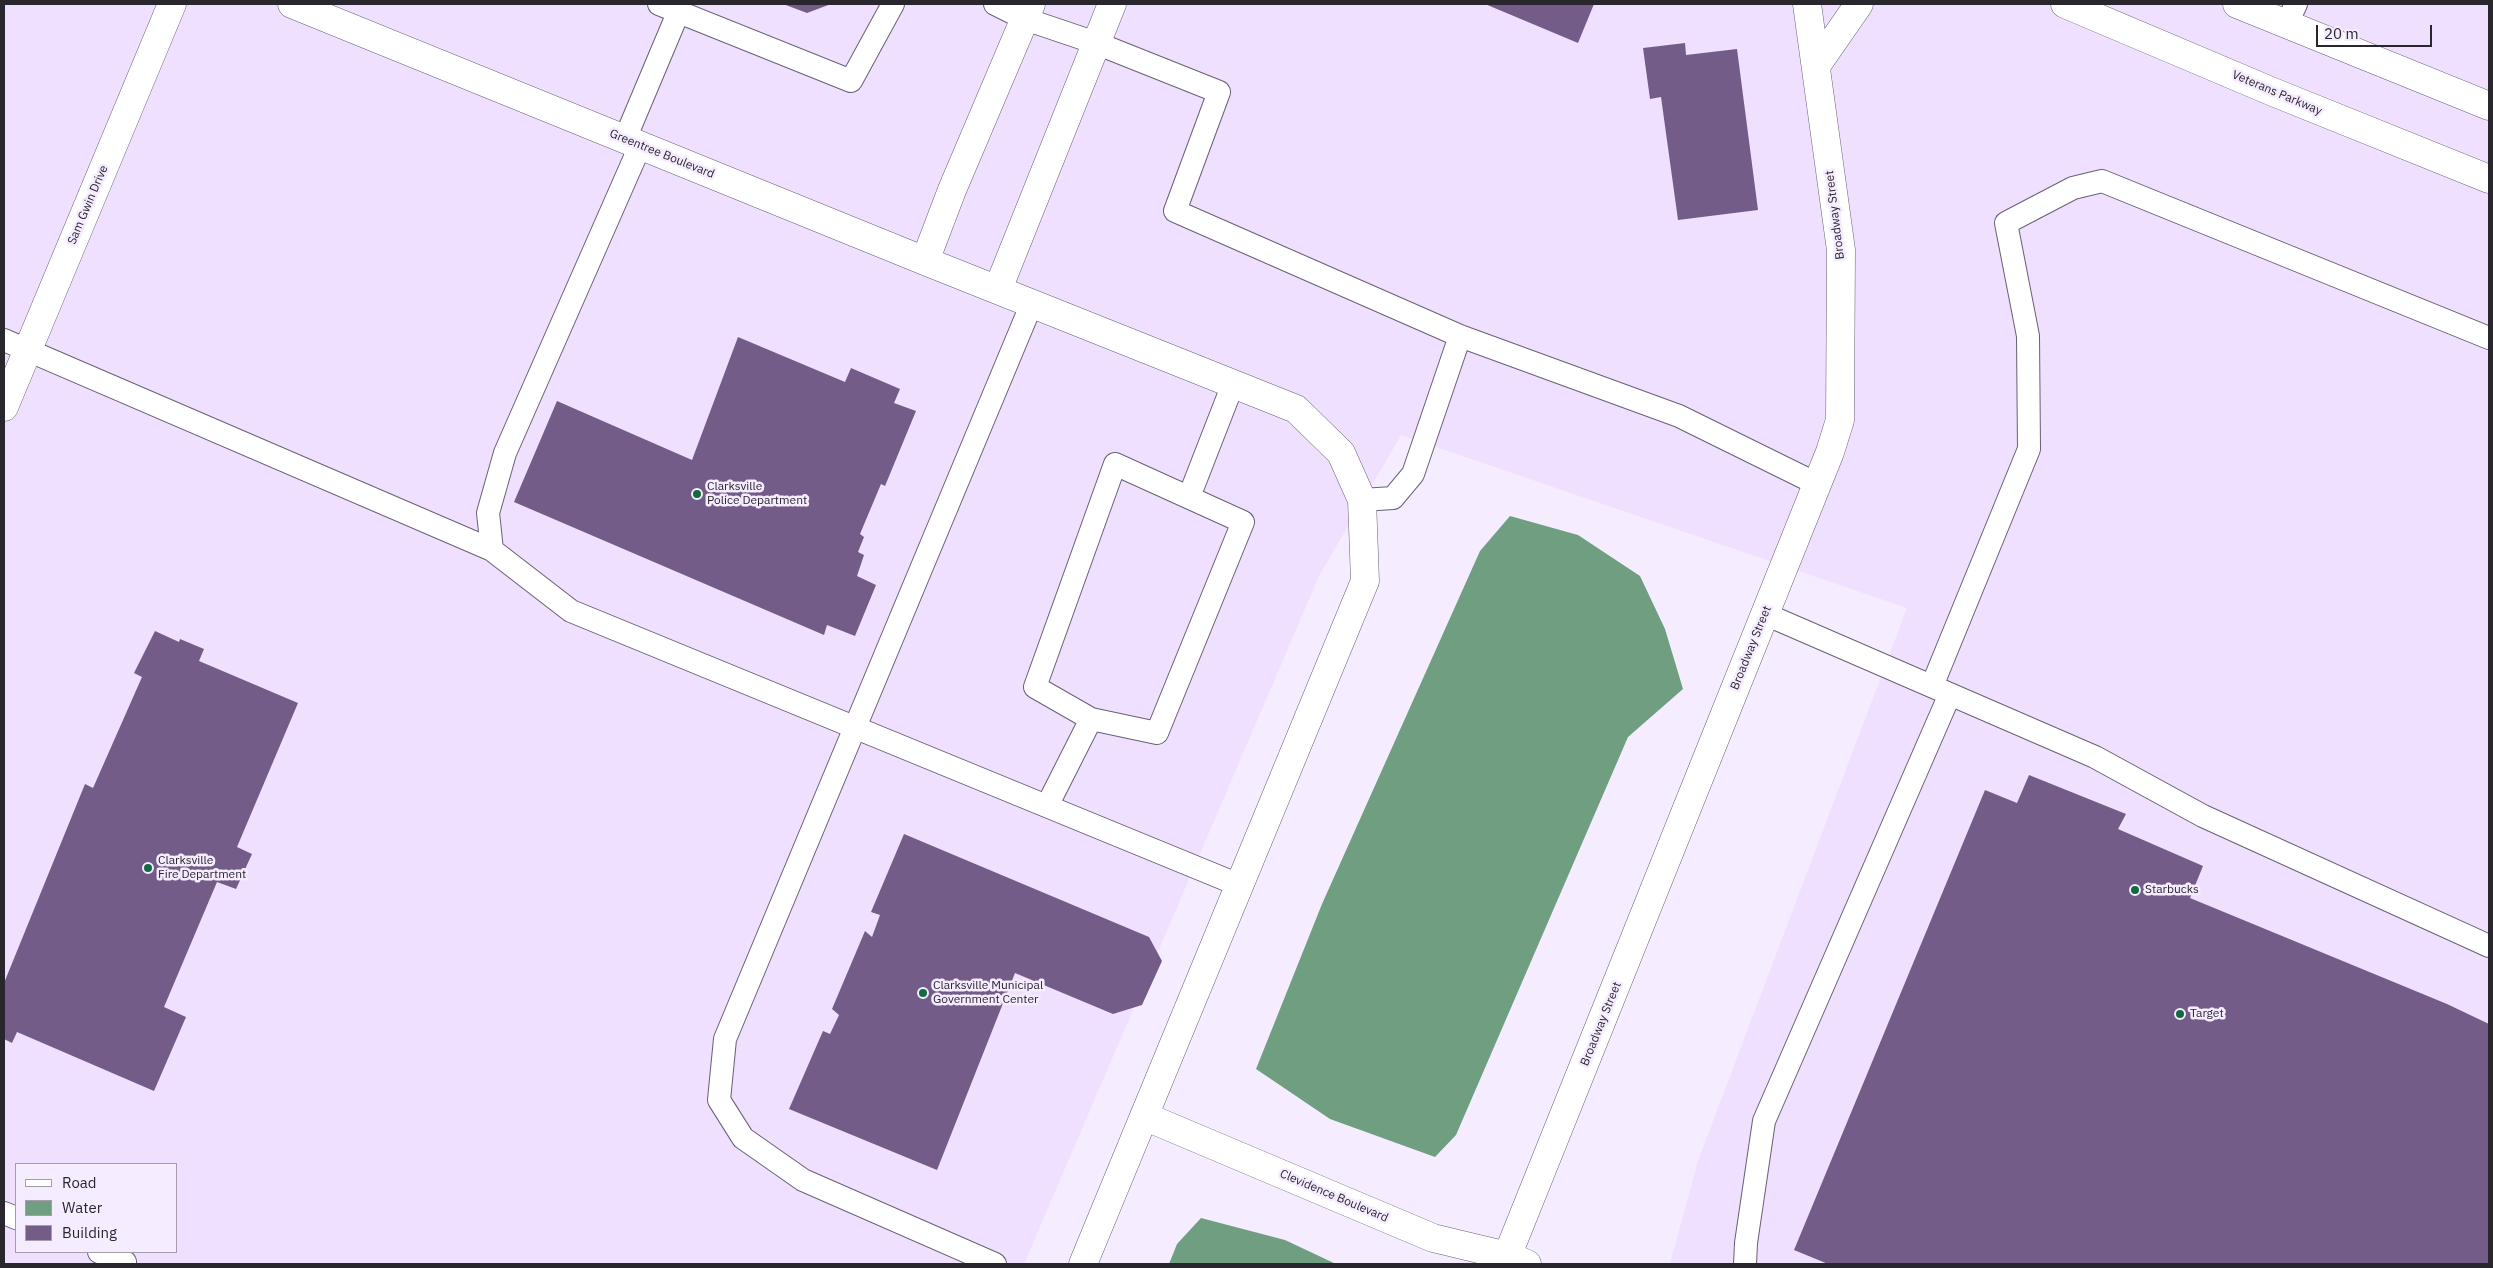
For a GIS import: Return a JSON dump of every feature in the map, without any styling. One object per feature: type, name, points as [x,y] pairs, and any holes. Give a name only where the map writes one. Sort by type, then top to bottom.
[{"type":"street","name":"Sam Gwin Drive","points":[[4,407],[15,346],[172,4]]},
{"type":"street","name":"Greentree Boulevard","points":[[292,4],[925,261],[1296,409],[1341,453],[1362,500]]},
{"type":"street","points":[[998,290],[1112,4]]},
{"type":"street","name":"Broadway Street","points":[[1513,1262],[1817,484],[1840,420],[1841,250],[1807,4]]},
{"type":"street","points":[[1816,66],[1859,4]]},
{"type":"street","name":"Veterans Parkway","points":[[2065,4],[2273,92],[2489,179]]},
{"type":"street","points":[[2237,4],[2292,13],[2489,106]]},
{"type":"street","points":[[925,261],[952,190],[1028,11]]},
{"type":"street","points":[[1083,1264],[1365,580],[1362,500]]},
{"type":"street","name":"Clevidence Boulevard","points":[[1144,1116],[1433,1238],[1513,1262]]},
{"type":"lane","points":[[492,550],[488,513],[505,452],[633,143],[668,8],[852,81],[893,4]]},
{"type":"lane","points":[[995,4],[1028,11],[1096,43],[1219,92],[1175,211],[1460,336],[1680,416],[1817,484]]},
{"type":"lane","points":[[1745,1264],[1746,1243],[1764,1121],[1941,690],[2029,450],[2028,336],[2006,223],[2073,188],[2102,181],[2489,338]]},
{"type":"lane","points":[[995,1264],[803,1180],[742,1138],[719,1100],[725,1039],[1032,303]]},
{"type":"lane","points":[[1362,500],[1393,498],[1413,474],[1460,336]]},
{"type":"lane","points":[[15,346],[492,550],[571,611],[1239,885]]},
{"type":"lane","points":[[1189,497],[1233,384]]},
{"type":"lane","points":[[1115,464],[1243,522],[1157,733],[1091,719],[1035,687],[1115,464]]},
{"type":"lane","points":[[1765,614],[2095,757],[2203,816],[2489,946]]},
{"type":"lane","points":[[1047,806],[1091,719]]},
{"type":"lane","points":[[102,1253],[125,1262],[124,1264]]},
{"type":"shaded area","points":[[4,4],[2489,4],[2489,1264],[1670,1264],[1698,1161],[1907,608],[1401,435],[1319,576],[1024,1264],[4,1264]]},
{"type":"water","points":[[1510,516],[1578,535],[1640,576],[1665,629],[1683,689],[1628,737],[1456,1135],[1435,1157],[1330,1119],[1256,1069],[1322,904],[1480,551]]},
{"type":"water","points":[[1201,1218],[1285,1240],[1336,1264],[1169,1264],[1177,1244]]},
{"type":"building","points":[[783,4],[831,4],[807,13]]},
{"type":"building","points":[[1485,4],[1594,4],[1578,43]]},
{"type":"building","points":[[1685,43],[1686,55],[1737,49],[1758,210],[1678,220],[1661,97],[1650,99],[1643,48]]},
{"type":"building","name":"Clarksville Police Department","points":[[738,337],[845,382],[851,368],[900,389],[894,403],[916,411],[885,486],[881,484],[860,534],[864,537],[858,552],[864,555],[857,576],[876,585],[855,636],[827,625],[824,635],[514,502],[557,401],[692,460]]},
{"type":"building","name":"Clarksville Fire Department","points":[[155,631],[179,642],[180,639],[204,649],[199,661],[298,703],[237,847],[252,854],[236,889],[217,882],[164,1007],[186,1017],[154,1091],[17,1032],[12,1043],[4,1039],[4,983],[85,784],[93,788],[142,677],[134,673]]},
{"type":"building","name":"Target","points":[[2029,775],[2126,814],[2118,829],[2203,866],[2190,898],[2447,1004],[2489,1024],[2489,1264],[1828,1264],[1794,1250],[1985,790],[2017,803]]},
{"type":"building","name":"Clarksville Municipal Government Center","points":[[904,834],[1149,937],[1162,961],[1142,1005],[1113,1014],[1015,973],[937,1170],[789,1109],[823,1031],[830,1034],[839,1015],[832,1009],[865,931],[872,937],[880,915],[871,912]]},
{"type":"place","name":"Clarksville Police Department","points":[[697,494]]},
{"type":"place","name":"Clarksville Fire Department","points":[[148,868]]},
{"type":"place","name":"Starbucks","points":[[2135,890]]},
{"type":"place","name":"Clarksville Municipal Government Center","points":[[923,993]]},
{"type":"place","name":"Target","points":[[2180,1014]]}]
